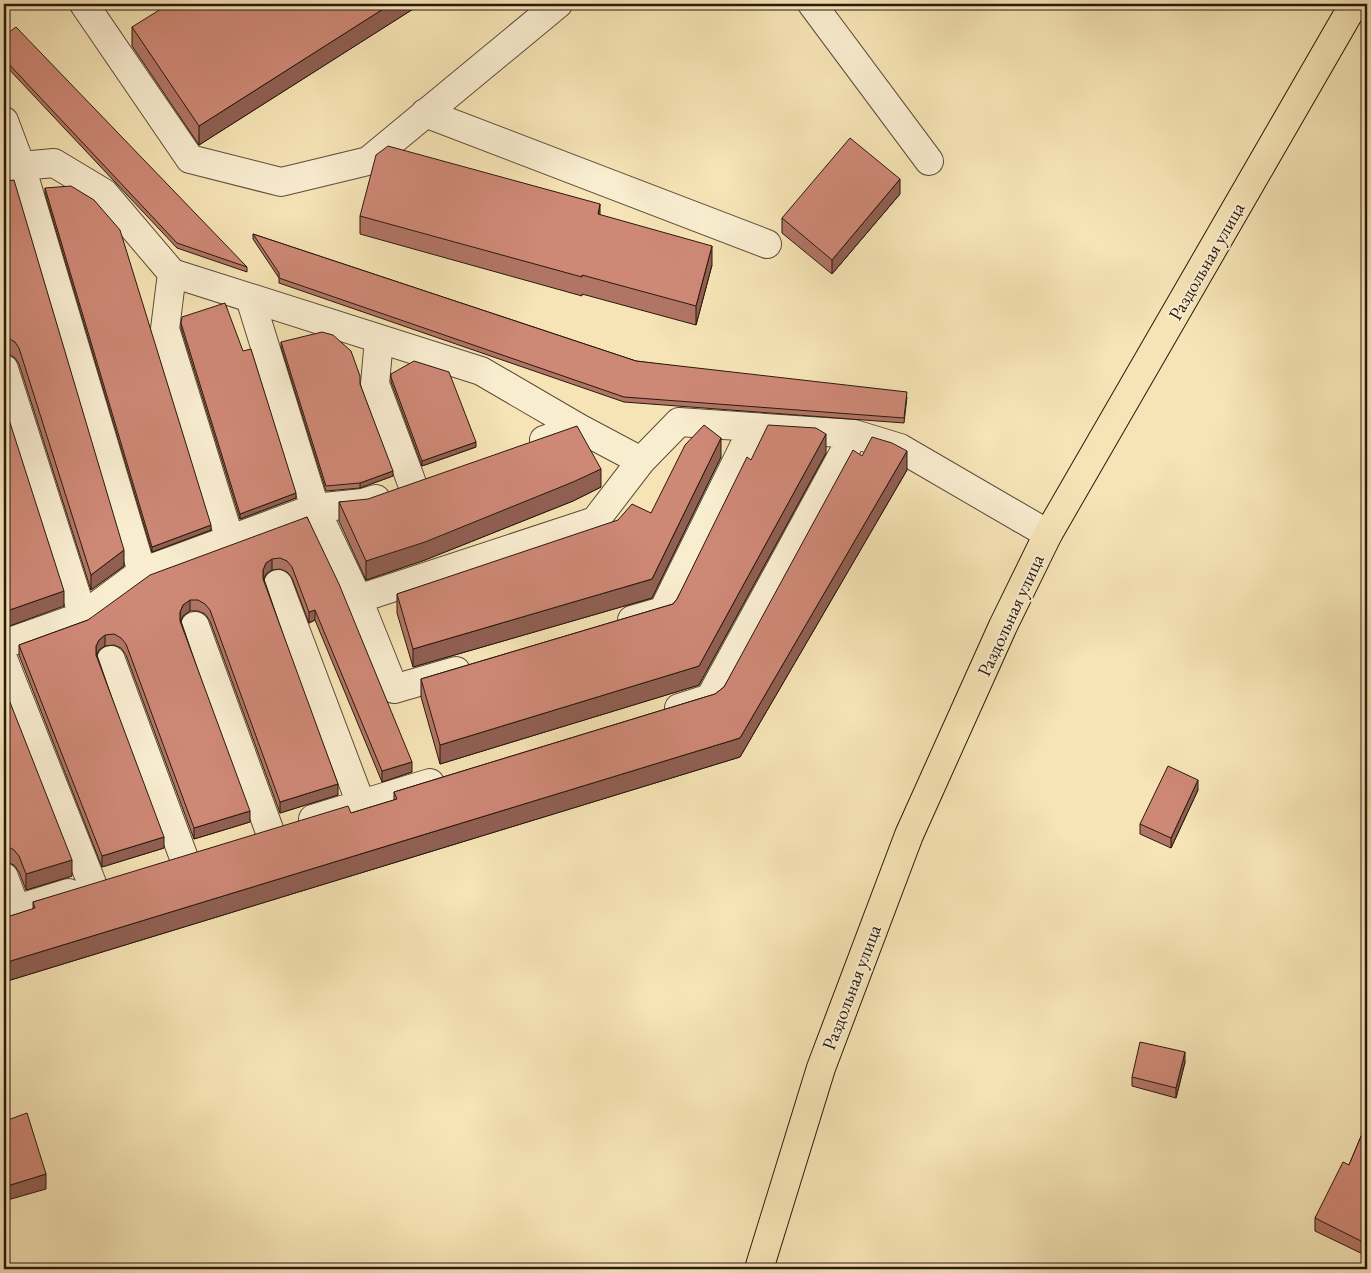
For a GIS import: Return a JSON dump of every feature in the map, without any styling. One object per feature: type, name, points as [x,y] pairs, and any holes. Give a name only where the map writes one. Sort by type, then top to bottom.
[{"type":"main road","name":"Раздольная улица","points":[[759,1269],[821,1068],[909,835],[1003,626],[1048,534],[1354,4]]},
{"type":"lane","points":[[84,4],[190,159],[281,182],[368,160],[558,4]]},
{"type":"lane","points":[[812,4],[929,160]]},
{"type":"lane","points":[[425,114],[767,244]]},
{"type":"lane","points":[[4,121],[21,166],[142,572]]},
{"type":"lane","points":[[21,166],[54,162],[104,193],[172,273],[481,371],[579,428],[641,461]]},
{"type":"lane","points":[[172,273],[165,329],[230,540]]},
{"type":"lane","points":[[250,298],[315,508],[358,600],[394,690],[477,665]]},
{"type":"lane","points":[[4,644],[83,616],[142,572],[315,508],[363,503],[422,482],[376,384],[379,339]]},
{"type":"lane","points":[[4,369],[83,616]]},
{"type":"lane","points":[[358,600],[595,521],[641,461],[679,422],[854,434],[900,448],[1048,534]]},
{"type":"lane","points":[[524,447],[579,428]]},
{"type":"lane","points":[[607,627],[663,611],[753,428]]},
{"type":"lane","points":[[654,715],[710,698],[854,434]]},
{"type":"lane","points":[[278,584],[361,804]]},
{"type":"lane","points":[[195,626],[260,835],[455,776]]},
{"type":"lane","points":[[110,660],[194,855],[157,866]]},
{"type":"lane","points":[[4,661],[93,886]]},
{"type":"lane","points":[[4,877],[10,911],[120,877]]},
{"type":"building","points":[[169,4],[391,4],[199,126],[132,27]]},
{"type":"building","points":[[16,27],[247,267],[177,243],[4,59],[4,36]]},
{"type":"building","points":[[850,138],[900,179],[832,260],[782,218]]},
{"type":"building","points":[[388,146],[600,204],[598,214],[712,246],[696,306],[360,216],[376,155]]},
{"type":"building","points":[[4,169],[7,181],[14,180],[124,550],[91,575],[19,348],[15,342],[4,338]]},
{"type":"building","points":[[71,186],[94,200],[120,230],[211,525],[152,547],[45,188]]},
{"type":"building","points":[[253,234],[636,361],[907,392],[904,418],[624,397],[279,278],[279,273]]},
{"type":"building","points":[[225,303],[243,351],[251,349],[296,493],[240,514],[181,323],[182,317]]},
{"type":"building","points":[[322,332],[333,335],[351,351],[360,376],[360,384],[393,471],[360,483],[326,486],[281,342]]},
{"type":"building","points":[[414,361],[449,372],[476,442],[422,461],[391,377],[391,374]]},
{"type":"building","points":[[4,404],[64,591],[4,612]]},
{"type":"building","points":[[704,425],[721,438],[652,579],[413,649],[397,594],[618,520],[632,504],[651,513],[685,445]]},
{"type":"building","points":[[768,425],[816,428],[826,434],[699,666],[440,745],[421,679],[673,604],[747,457],[751,460]]},
{"type":"building","points":[[577,426],[601,469],[425,542],[366,561],[339,502],[368,499]]},
{"type":"building","points":[[872,437],[892,443],[907,451],[740,738],[4,963],[4,918],[35,908],[33,902],[348,806],[351,813],[397,799],[394,792],[715,694],[724,687],[853,450],[862,456]]},
{"type":"building","points":[[307,517],[339,584],[412,762],[382,771],[315,610],[309,612],[292,567],[287,561],[280,558],[272,559],[266,563],[263,570],[263,579],[338,784],[280,802],[210,610],[198,600],[190,600],[183,605],[180,612],[180,621],[250,811],[194,828],[126,644],[114,634],[105,635],[96,646],[96,655],[164,837],[102,856],[19,645],[88,620],[150,575]]},
{"type":"building","points":[[4,687],[72,860],[26,874],[19,856],[14,850],[4,846]]},
{"type":"building","points":[[1168,766],[1198,780],[1171,838],[1140,824]]},
{"type":"building","points":[[1140,1042],[1185,1052],[1176,1088],[1132,1077]]},
{"type":"building","points":[[27,1113],[46,1174],[4,1187],[4,1115],[5,1121]]},
{"type":"building","points":[[1367,1122],[1367,1244],[1315,1218],[1343,1162],[1349,1165]]}]
